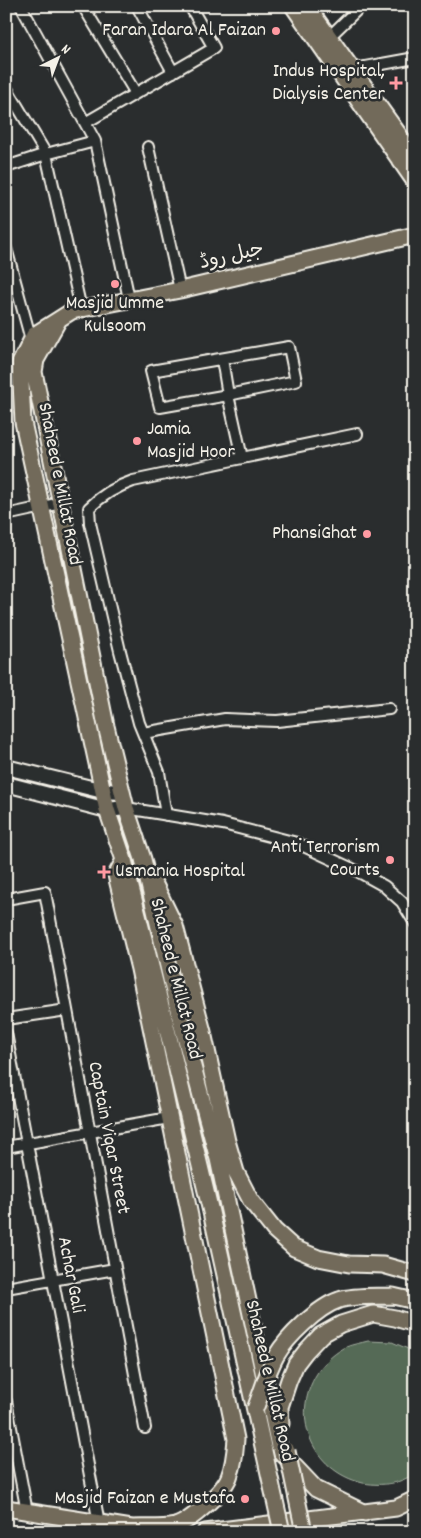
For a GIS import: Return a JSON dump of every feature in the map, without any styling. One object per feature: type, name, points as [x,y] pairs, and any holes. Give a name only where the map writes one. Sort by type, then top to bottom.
[{"type":"main road","points":[[293,6],[345,71],[410,143],[415,157]]},
{"type":"main road","points":[[307,6],[328,37],[345,71],[391,148],[415,182]]},
{"type":"main road","name":"جیل روڈ","points":[[59,319],[72,310],[180,290],[415,235]]},
{"type":"main road","name":"Shaheed e Millat Road","points":[[59,319],[34,335],[20,363],[23,422],[103,791],[115,809],[124,860],[170,1041],[282,1532]]},
{"type":"main road","name":"Shaheed e Millat Road","points":[[59,319],[36,360],[34,372],[106,726],[122,792],[115,809]]},
{"type":"main road","points":[[6,767],[103,791],[122,792]]},
{"type":"main road","points":[[6,784],[115,809],[143,859],[175,926],[203,1032],[229,1149],[236,1172],[251,1201],[274,1230],[294,1248],[318,1258],[349,1264],[383,1265],[415,1274]]},
{"type":"main road","points":[[143,859],[181,1022],[218,1159],[280,1451],[316,1489],[365,1513]]},
{"type":"main road","points":[[124,860],[116,874],[139,969],[236,1439],[234,1459],[228,1479],[217,1495],[199,1511],[176,1526],[128,1528]]},
{"type":"main road","points":[[255,1409],[276,1355],[295,1331],[314,1314],[338,1300],[393,1296],[415,1302]]},
{"type":"main road","name":"Shaheed e Millat Road","points":[[304,1532],[282,1429],[280,1407],[288,1380],[296,1364],[322,1335],[341,1324],[373,1314],[415,1324]]},
{"type":"main road","points":[[205,1532],[365,1513],[396,1508],[415,1499]]},
{"type":"main road","points":[[6,1508],[160,1532]]},
{"type":"street","points":[[21,6],[95,141],[129,300]]},
{"type":"street","points":[[83,6],[135,92]]},
{"type":"street","points":[[137,6],[173,72]]},
{"type":"street","points":[[85,123],[135,92],[214,48],[190,6]]},
{"type":"street","points":[[328,37],[361,6]]},
{"type":"street","points":[[345,71],[415,58]]},
{"type":"street","points":[[6,87],[46,154],[81,309]]},
{"type":"street","points":[[6,167],[95,141]]},
{"type":"street","points":[[391,148],[410,143]]},
{"type":"street","points":[[148,147],[180,290]]},
{"type":"street","points":[[6,248],[31,340]]},
{"type":"street","points":[[289,347],[296,381],[228,395],[160,406],[151,371],[289,347]]},
{"type":"street","points":[[222,359],[242,458]]},
{"type":"street","points":[[166,814],[160,772],[143,733],[120,651],[88,508],[117,486],[133,481],[357,434]]},
{"type":"street","points":[[6,515],[61,504]]},
{"type":"street","points":[[143,733],[225,718],[277,721],[389,709]]},
{"type":"street","points":[[115,809],[166,814],[223,824],[297,843],[384,886],[402,902],[415,923]]},
{"type":"street","name":"Captain Viqar Street","points":[[6,899],[45,892],[145,1428]]},
{"type":"street","points":[[6,1019],[67,1010]]},
{"type":"street","name":"Achar Gali","points":[[6,1033],[98,1523]]},
{"type":"street","points":[[6,1147],[169,1118]]},
{"type":"street","points":[[6,1288],[115,1269]]},
{"type":"street","points":[[6,1401],[27,1512]]},
{"type":"green space","points":[[368,1341],[392,1342],[415,1352],[415,1474],[389,1484],[363,1483],[345,1476],[330,1466],[318,1453],[310,1438],[306,1421],[306,1404],[311,1386],[320,1369],[332,1356],[342,1349]]},
{"type":"place","name":"Faran Idara Al Faizan","points":[[276,31]]},
{"type":"place","name":"Indus Hospital, Dialysis Center","points":[[396,83]]},
{"type":"place","name":"Masjid Umme Kulsoom","points":[[115,284]]},
{"type":"place","name":"Jamia Masjid Hoor","points":[[137,441]]},
{"type":"place","name":"PhansiGhat","points":[[367,534]]},
{"type":"place","name":"Anti Terrorism Courts","points":[[390,860]]},
{"type":"place","name":"Usmania Hospital","points":[[104,872]]},
{"type":"place","name":"Masjid Faizan e Mustafa","points":[[245,1499]]}]
